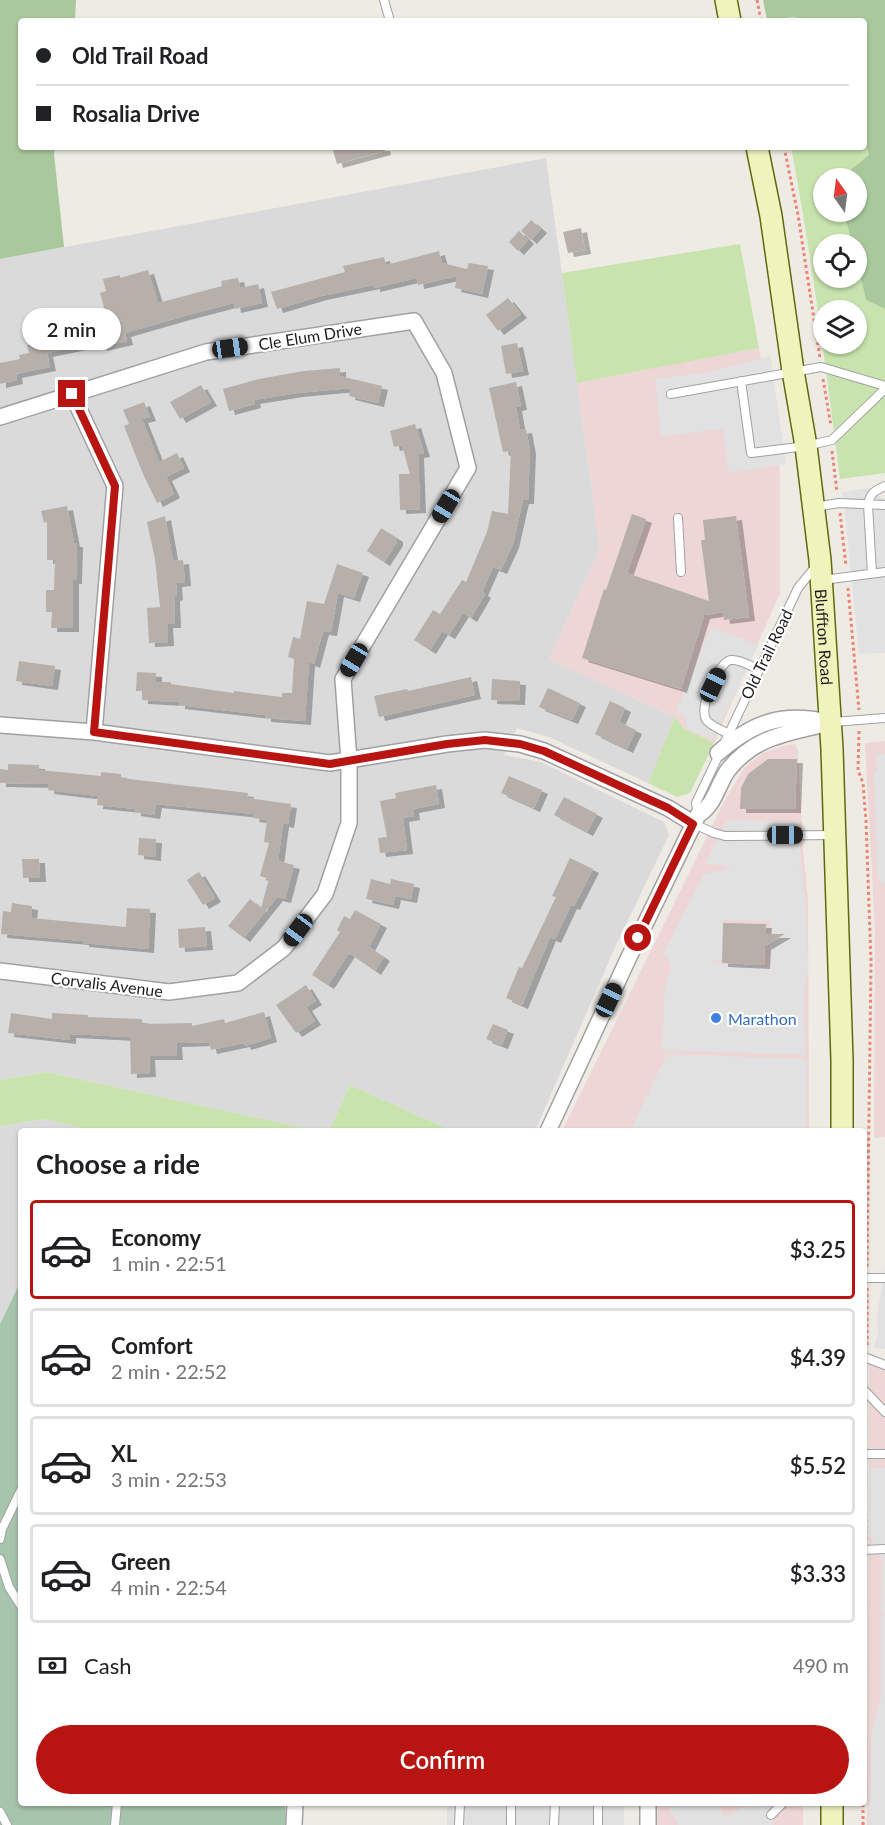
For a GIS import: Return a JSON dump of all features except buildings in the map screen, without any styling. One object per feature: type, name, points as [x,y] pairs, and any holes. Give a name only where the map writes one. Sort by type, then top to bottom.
[{"type":"main road","points":[[726,0],[729,18]]},
{"type":"main road","name":"Bluffton Road","points":[[758,150],[771,216],[806,446],[821,570],[831,722],[842,1060],[842,1128]]},
{"type":"main road","points":[[832,1806],[832,1825]]},
{"type":"street","name":"Cle Elum Drive","points":[[0,417],[207,352],[414,321]]},
{"type":"street","name":"Corvalis Avenue","points":[[0,971],[170,992],[238,983],[284,948],[324,894],[349,823],[349,761],[343,679],[468,468],[444,373],[414,321]]},
{"type":"street","points":[[72,394],[115,486],[94,732]]},
{"type":"street","name":"Old Trail Road","points":[[718,753],[733,740],[781,718],[805,717],[831,722]]},
{"type":"street","name":"Old Trail Road","points":[[549,1128],[696,820],[708,810],[727,772],[743,755],[762,741],[831,722]]},
{"type":"street","points":[[0,725],[94,732],[330,764],[447,744],[485,740],[520,744],[544,751],[696,820]]},
{"type":"street","points":[[294,1825],[295,1806]]},
{"type":"street","points":[[648,1806],[648,1825]]},
{"type":"lane","points":[[384,0],[389,18]]},
{"type":"lane","points":[[671,394],[793,371],[821,367],[885,388],[832,440],[806,446],[751,453],[741,381]]},
{"type":"lane","points":[[872,573],[868,505],[870,495],[874,490],[885,486]]},
{"type":"lane","points":[[814,507],[839,503],[885,505]]},
{"type":"lane","points":[[678,518],[681,572]]},
{"type":"lane","points":[[821,570],[885,572]]},
{"type":"lane","name":"Old Trail Road","points":[[696,820],[696,803],[727,733],[798,588],[821,570]]},
{"type":"lane","points":[[727,733],[707,721],[704,713],[704,704],[722,665],[727,661],[735,660],[758,669]]},
{"type":"lane","points":[[831,722],[885,718]]},
{"type":"lane","points":[[696,820],[714,834],[725,836],[835,835]]},
{"type":"lane","points":[[867,1278],[885,1278]]},
{"type":"lane","points":[[867,1358],[885,1365]]},
{"type":"lane","points":[[867,1393],[885,1412]]},
{"type":"lane","points":[[867,1454],[885,1454]]},
{"type":"lane","points":[[0,1539],[1,1531],[18,1496]]},
{"type":"lane","points":[[867,1550],[885,1549]]},
{"type":"lane","points":[[0,1559],[9,1587],[18,1601]]},
{"type":"lane","points":[[115,1825],[117,1806]]},
{"type":"lane","points":[[459,1825],[460,1806]]},
{"type":"lane","points":[[511,1825],[512,1806]]},
{"type":"lane","points":[[554,1825],[555,1806]]},
{"type":"lane","points":[[598,1806],[598,1825]]},
{"type":"lane","points":[[771,1815],[780,1806]]},
{"type":"lane","points":[[0,1812],[7,1825]]},
{"type":"path","points":[[757,0],[760,18]]},
{"type":"path","points":[[863,1806],[863,1825]]},
{"type":"shaded area","points":[[546,158],[600,549],[549,659],[675,717],[648,783],[549,737],[517,728],[504,755],[541,762],[664,822],[669,835],[616,945],[536,1128],[445,1128],[350,1085],[330,1128],[304,1128],[46,1072],[0,1080],[0,259]]},
{"type":"shaded area","points":[[759,348],[780,472],[780,593],[714,743],[683,728],[675,717],[549,659],[600,549],[577,383]]},
{"type":"shaded area","points":[[770,356],[786,464],[729,473],[723,429],[661,436],[655,379],[708,372]]},
{"type":"shaded area","points":[[867,488],[885,500],[885,653],[859,654],[843,492]]},
{"type":"shaded area","points":[[711,627],[758,645],[712,740],[688,729],[685,716],[676,711]]},
{"type":"shaded area","points":[[885,741],[885,1137],[874,1138],[875,930],[865,743]]},
{"type":"shaded area","points":[[795,744],[798,751],[808,899],[809,1128],[563,1128],[724,802],[744,768],[763,753]]},
{"type":"shaded area","points":[[885,754],[885,885],[878,879],[874,774],[877,770],[876,755]]},
{"type":"shaded area","points":[[727,820],[799,822],[801,868],[787,868],[802,869],[808,968],[804,992],[805,1055],[662,1050],[665,988],[671,964],[663,954],[704,874],[724,870],[731,866],[705,864]],"holes":[[[723,920],[770,921],[769,967],[708,962],[722,960]]]},
{"type":"shaded area","points":[[667,1054],[807,1059],[806,1128],[631,1128]]},
{"type":"shaded area","points":[[46,1119],[81,1128],[18,1128],[18,1286],[0,1323],[0,1126]]},
{"type":"shaded area","points":[[885,1267],[885,1349],[874,1347],[878,1334],[877,1316]]},
{"type":"shaded area","points":[[870,1353],[885,1360],[885,1825],[867,1825]]},
{"type":"shaded area","points":[[869,1468],[885,1468],[885,1615],[881,1615],[882,1560],[870,1536]]},
{"type":"shaded area","points":[[881,1616],[885,1616],[885,1825],[869,1825],[872,1731],[881,1697]]},
{"type":"shaded area","points":[[447,1806],[624,1806],[624,1825],[447,1825]]},
{"type":"shaded area","points":[[658,1806],[803,1806],[803,1825],[657,1825]]},
{"type":"shaded area","points":[[668,1806],[719,1806],[725,1817],[745,1806],[765,1806],[775,1823],[772,1825],[679,1825]]},
{"type":"green space","points":[[0,0],[76,0],[75,18],[18,18],[18,150],[55,150],[64,247],[0,259]]},
{"type":"green space","points":[[763,0],[885,0],[885,309],[866,300],[863,288],[867,288],[867,234],[850,234],[846,222],[867,222],[867,168],[853,168],[869,155],[867,147],[867,18],[767,18]]},
{"type":"green space","points":[[867,147],[869,155],[853,168],[813,168],[813,222],[846,222],[850,234],[813,234],[813,278],[792,150],[867,150]]},
{"type":"green space","points":[[740,244],[759,348],[577,383],[562,273]]},
{"type":"green space","points":[[814,288],[863,288],[866,300],[816,300]]},
{"type":"green space","points":[[867,300],[885,309],[885,473],[840,479],[824,354],[867,354]]},
{"type":"green space","points":[[675,717],[683,728],[714,743],[690,793],[677,797],[648,783]]},
{"type":"green space","points":[[46,1072],[304,1128],[81,1128],[46,1119],[0,1126],[0,1080]]},
{"type":"green space","points":[[350,1085],[445,1128],[330,1128]]},
{"type":"green space","points":[[18,1286],[18,1806],[285,1806],[286,1825],[0,1825],[0,1324]]},
{"type":"place","name":"Marathon","points":[[716,1018]]},
{"type":"route","points":[[72,394],[115,486],[94,732],[330,764],[447,744],[485,740],[520,744],[544,751],[668,808],[693,824],[638,938]]}]
